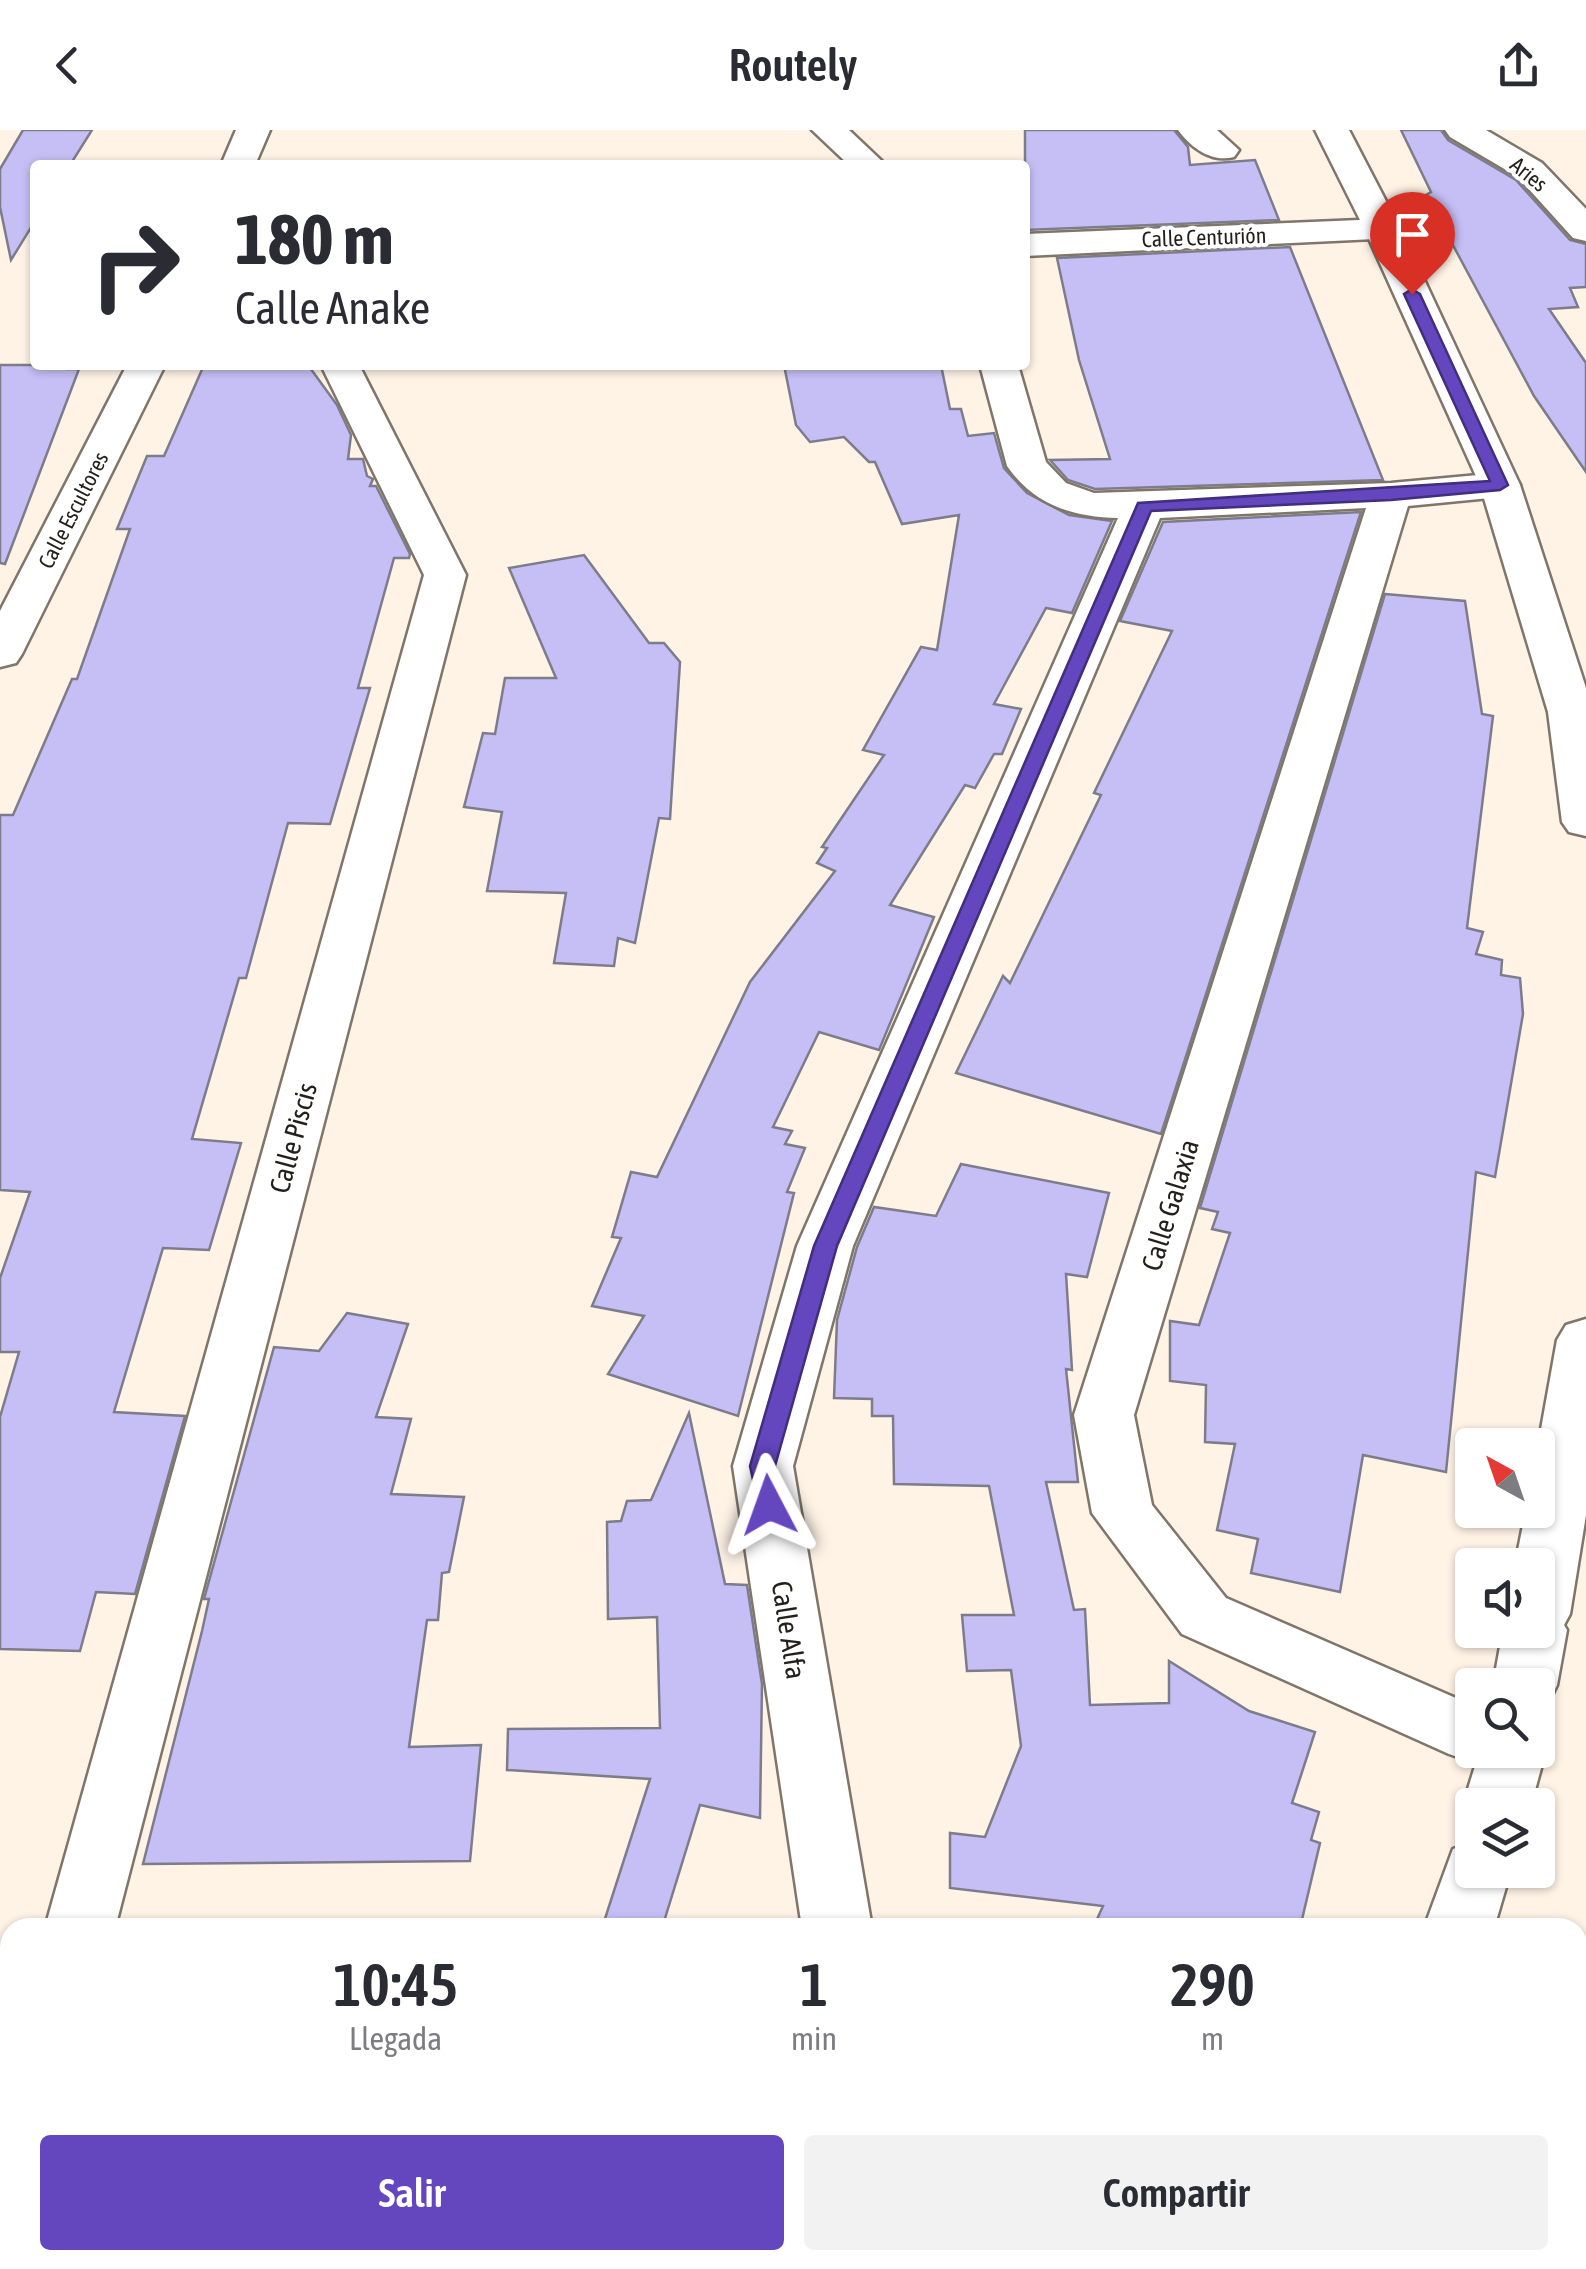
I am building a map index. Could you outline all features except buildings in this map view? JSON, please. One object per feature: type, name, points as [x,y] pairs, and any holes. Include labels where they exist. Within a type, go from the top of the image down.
[{"type":"street","points":[[240,160],[253,130]]},
{"type":"street","points":[[830,130],[863,160]]},
{"type":"street","points":[[1332,130],[1383,230],[1500,485],[1572,712],[1586,822]]},
{"type":"street","name":"Aries","points":[[1462,130],[1530,170],[1586,230]]},
{"type":"street","name":"Calle Centurión","points":[[1030,244],[1383,230]]},
{"type":"street","name":"Calle Escultores","points":[[0,654],[143,370]]},
{"type":"street","name":"Calle Piscis","points":[[83,1918],[445,575],[342,370]]},
{"type":"street","points":[[1000,370],[1026,466],[1052,492],[1090,505],[1391,495],[1500,485]]},
{"type":"street","name":"Calle Galaxia","points":[[1391,495],[1104,1414],[1123,1514],[1204,1616],[1455,1727]]},
{"type":"street","name":"Calle Alfa","points":[[836,1918],[763,1466],[825,1246],[1144,506]]},
{"type":"street","points":[[1550,1548],[1586,1340]]},
{"type":"street","points":[[1462,1918],[1471,1888]]},
{"type":"route","points":[[769,1505],[763,1466],[825,1246],[1144,506],[1391,495],[1500,485],[1412,294]]}]
